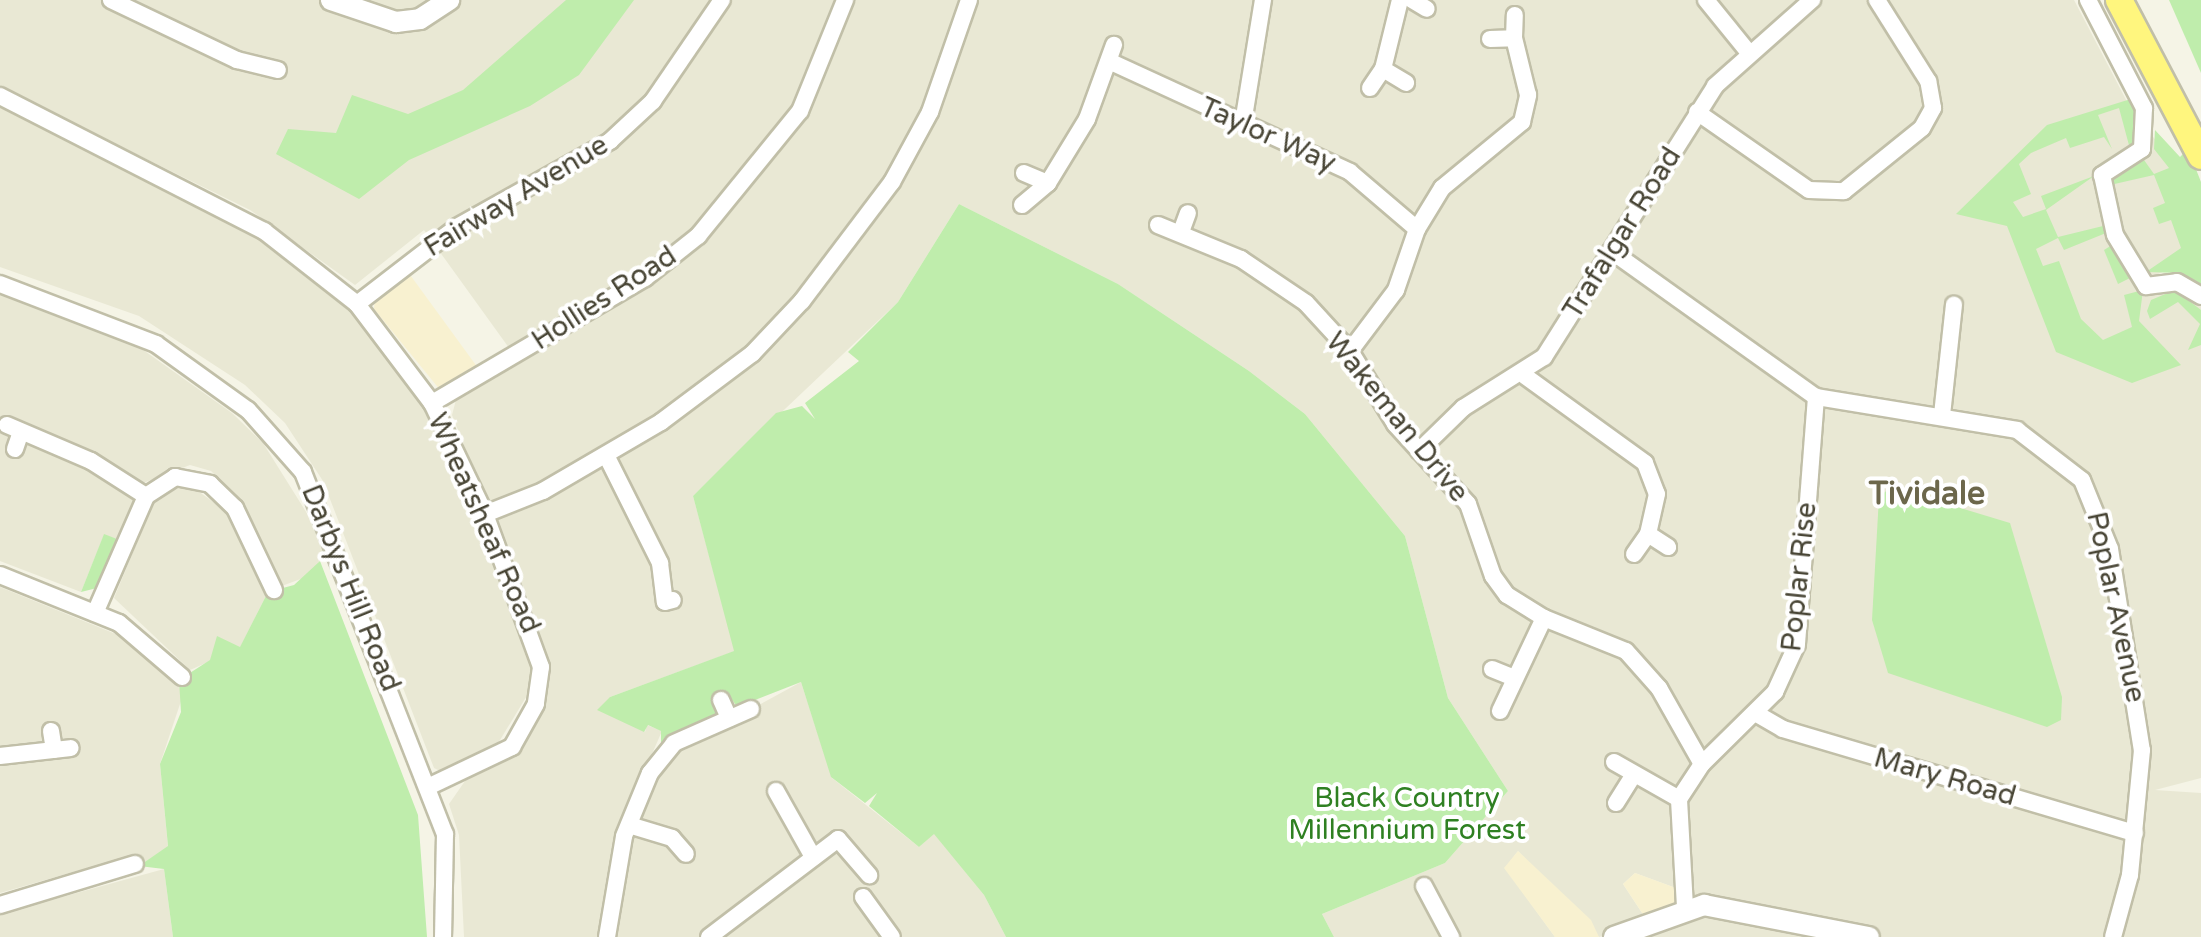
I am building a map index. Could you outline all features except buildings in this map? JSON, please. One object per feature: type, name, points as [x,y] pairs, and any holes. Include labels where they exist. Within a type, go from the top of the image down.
[{"type":"highway","points":[[2119,0],[2201,156]]},
{"type":"highway","points":[[2139,0],[2201,122]]},
{"type":"street","points":[[111,0],[237,60],[278,70]]},
{"type":"street","points":[[331,0],[396,22],[420,19],[449,0]]},
{"type":"street","name":"Fairway Avenue","points":[[357,304],[469,219],[610,141],[653,101],[722,0]]},
{"type":"street","name":"Hollies Road","points":[[432,403],[645,278],[698,236],[800,111],[845,0]]},
{"type":"street","points":[[485,514],[607,457],[752,354],[851,242],[930,112],[969,0]]},
{"type":"street","points":[[1244,117],[1263,0]]},
{"type":"street","points":[[1370,88],[1383,69],[1400,0]]},
{"type":"street","points":[[1412,0],[1427,9]]},
{"type":"street","points":[[1706,0],[1749,53]]},
{"type":"street","name":"Trafalgar Road","points":[[1419,451],[1463,408],[1525,376],[1544,357],[1697,112],[1749,53],[1812,0]]},
{"type":"street","points":[[1697,112],[1809,190],[1844,191],[1922,128],[1933,108],[1928,81],[1877,0]]},
{"type":"street","points":[[2088,0],[2142,94],[2142,149],[2102,175],[2112,226],[2146,286],[2177,282],[2201,296]]},
{"type":"street","points":[[1350,351],[1396,290],[1417,229],[1442,188],[1522,122],[1528,95],[1514,38],[1515,15]]},
{"type":"street","points":[[1490,39],[1514,38]]},
{"type":"street","name":"Taylor Way","points":[[1022,205],[1048,183],[1087,119],[1111,53],[1209,112],[1244,117],[1350,172],[1417,229]]},
{"type":"street","points":[[1383,69],[1406,83]]},
{"type":"street","name":"Wheatsheaf Road","points":[[0,96],[264,231],[357,304],[432,403],[485,514],[538,648],[540,683],[512,747],[430,786]]},
{"type":"street","points":[[1024,173],[1048,183]]},
{"type":"street","points":[[1181,232],[1188,213]]},
{"type":"street","name":"Wakeman Drive","points":[[1158,225],[1181,232],[1295,293],[1350,351],[1378,402],[1468,504],[1493,576],[1544,618],[1626,651],[1659,688],[1702,764]]},
{"type":"street","name":"Poplar Avenue","points":[[1611,251],[1816,397],[1942,415],[2017,430],[2044,443],[2095,502],[2139,715],[2135,833],[2113,937]]},
{"type":"street","name":"Darbys Hill Road","points":[[0,284],[134,332],[223,389],[275,437],[319,502],[430,786],[443,849],[445,935]]},
{"type":"street","points":[[1942,415],[1954,305]]},
{"type":"street","points":[[1525,376],[1645,463],[1657,494],[1648,534],[1634,554]]},
{"type":"street","name":"Poplar Rise","points":[[1679,799],[1702,764],[1757,714],[1797,644],[1816,397]]},
{"type":"street","points":[[15,449],[14,429],[91,461],[146,496]]},
{"type":"street","points":[[607,457],[660,563],[665,603]]},
{"type":"street","points":[[95,613],[146,496],[175,477],[210,484],[235,508],[274,590]]},
{"type":"street","points":[[1648,534],[1668,547]]},
{"type":"street","points":[[0,575],[95,613],[134,633],[182,677]]},
{"type":"street","points":[[1500,711],[1544,618]]},
{"type":"street","points":[[1492,669],[1514,678]]},
{"type":"street","points":[[721,700],[729,718]]},
{"type":"street","points":[[607,937],[629,825],[664,753],[751,709]]},
{"type":"street","name":"Mary Road","points":[[1757,714],[1783,729],[2135,833]]},
{"type":"street","points":[[0,756],[63,749],[51,731]]},
{"type":"street","points":[[1614,762],[1632,777],[1679,799],[1685,907]]},
{"type":"street","points":[[1616,803],[1632,777]]},
{"type":"street","points":[[776,791],[813,857]]},
{"type":"street","points":[[629,825],[672,838],[686,854]]},
{"type":"street","points":[[709,937],[838,839],[869,875]]},
{"type":"street","points":[[0,905],[135,864]]},
{"type":"street","points":[[1424,886],[1451,937]]},
{"type":"street","points":[[863,897],[892,937]]},
{"type":"street","points":[[1614,937],[1685,907],[1869,937]]},
{"type":"shaded area","points":[[0,0],[2074,0],[2135,117],[2201,190],[2201,252],[2147,280],[2150,289],[2187,292],[2201,304],[2201,778],[2155,790],[2201,793],[2201,937],[1869,937],[1685,907],[1684,891],[1635,873],[1623,884],[1648,922],[1599,937],[1518,851],[1505,868],[1555,937],[1457,937],[1417,887],[1441,937],[1334,937],[1322,914],[1445,863],[1508,791],[1448,698],[1405,536],[1305,414],[1249,371],[1118,284],[959,204],[898,302],[693,496],[735,651],[610,697],[645,732],[647,725],[662,731],[618,832],[633,836],[660,768],[676,750],[801,682],[832,778],[919,847],[934,833],[984,895],[1006,937],[464,937],[459,835],[449,804],[465,781],[514,754],[531,730],[549,675],[546,651],[452,415],[457,396],[517,359],[424,230],[355,285],[250,210],[0,87]]},
{"type":"shaded area","points":[[0,105],[255,233],[352,308],[426,407],[524,629],[534,684],[494,750],[442,772],[434,768],[323,481],[285,423],[245,385],[139,316],[0,267]]},
{"type":"shaded area","points":[[408,272],[478,368],[441,391],[374,309],[375,298]]},
{"type":"shaded area","points":[[0,294],[132,342],[232,413],[263,443],[318,531],[325,555],[306,577],[279,587],[241,500],[211,471],[190,465],[143,483],[117,539],[104,535],[81,592],[0,561]]},
{"type":"shaded area","points":[[188,484],[229,513],[268,592],[240,648],[190,670],[114,598],[156,497]]},
{"type":"shaded area","points":[[0,587],[133,641],[185,689],[160,764],[168,847],[139,866],[136,854],[0,893]]},
{"type":"shaded area","points":[[1518,851],[1591,920],[1599,937],[1555,937],[1504,868]]},
{"type":"shaded area","points":[[164,869],[173,937],[0,937],[0,914]]},
{"type":"shaded area","points":[[1635,873],[1684,891],[1685,907],[1648,922],[1623,884]]},
{"type":"shaded area","points":[[1686,916],[1716,918],[1822,937],[1639,937]]},
{"type":"green space","points":[[566,0],[634,0],[579,75],[530,106],[409,160],[359,199],[276,154],[288,129],[336,133],[352,95],[408,114],[463,90]]},
{"type":"green space","points":[[2169,0],[2201,0],[2201,73]]},
{"type":"green space","points":[[2134,98],[2136,144],[2130,149],[2119,108],[2098,115],[2112,149],[2104,137],[2070,148],[2066,138],[2031,153],[2019,164],[2031,194],[2013,202],[2023,217],[2046,209],[2041,196],[2094,176],[2046,210],[2058,237],[2103,226],[2106,233],[2064,250],[2058,238],[2036,249],[2043,266],[2059,261],[2081,319],[2103,340],[2132,327],[2124,295],[2143,290],[2139,321],[2181,365],[2132,383],[2056,352],[2007,226],[1956,214],[2047,125]]},
{"type":"green space","points":[[2155,130],[2180,157],[2188,149],[2201,182],[2201,284],[2181,273],[2146,272],[2181,248],[2171,220],[2159,224],[2153,208],[2165,203],[2154,175],[2110,185],[2117,171],[2144,160],[2154,174],[2169,168],[2154,149]]},
{"type":"green space","name":"Black Country Millennium Forest","points":[[959,204],[1118,284],[1249,371],[1305,414],[1405,536],[1448,698],[1508,791],[1445,863],[1322,914],[1334,937],[1006,937],[984,895],[934,834],[919,847],[869,806],[877,793],[865,803],[831,777],[801,682],[737,707],[727,692],[718,698],[717,716],[661,744],[661,731],[648,725],[644,732],[597,710],[610,697],[734,651],[693,496],[776,413],[802,406],[815,419],[805,403],[859,361],[848,352],[898,302]]},
{"type":"green space","points":[[2112,245],[2132,277],[2118,284],[2104,250]]},
{"type":"green space","points":[[2175,290],[2201,310],[2201,345],[2188,350],[2200,324],[2178,302],[2150,319],[2147,311],[2151,300]]},
{"type":"green space","points":[[1891,487],[2010,523],[2062,697],[2061,720],[2047,727],[1888,673],[1872,620],[1879,497]]},
{"type":"green space","points":[[104,534],[117,539],[97,588],[81,592]]},
{"type":"green space","points":[[320,561],[418,815],[427,937],[173,937],[164,869],[139,866],[168,846],[160,764],[181,712],[179,680],[210,660],[217,636],[240,647],[268,592],[294,585]]},
{"type":"district","name":"Tividale","points":[[1927,494]]}]
